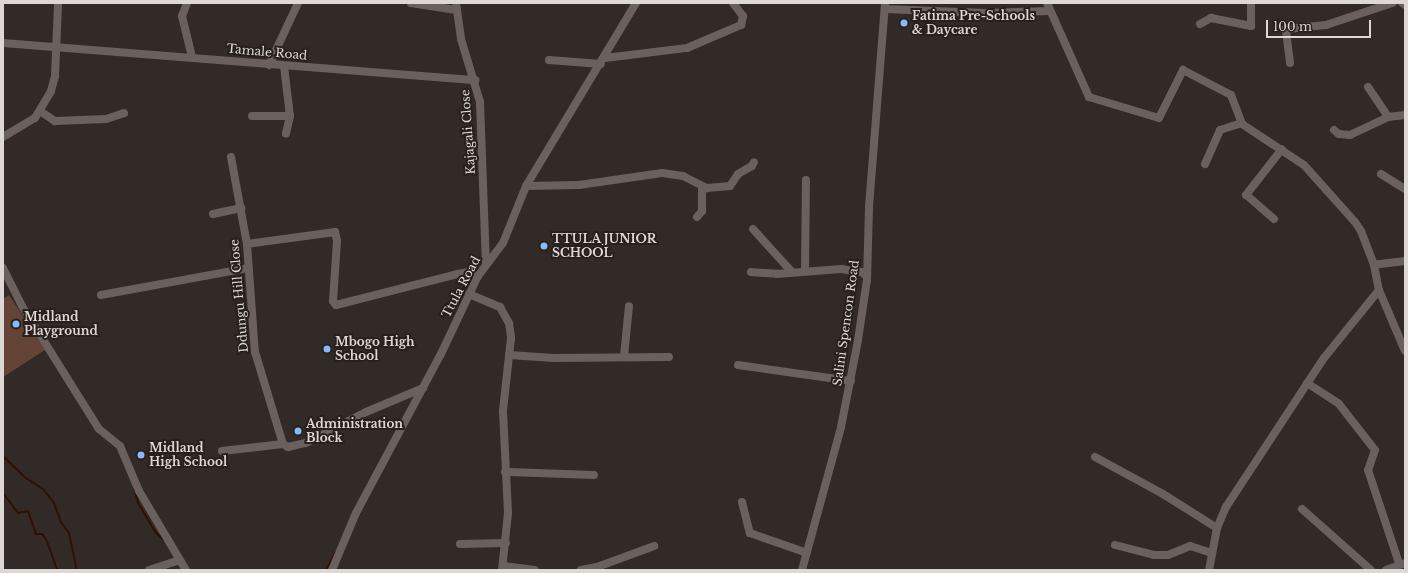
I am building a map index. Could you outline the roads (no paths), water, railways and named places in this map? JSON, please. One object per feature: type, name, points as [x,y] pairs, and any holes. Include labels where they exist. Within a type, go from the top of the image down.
[{"type":"street","points":[[3,137],[24,126],[40,111],[51,91],[57,47],[58,3]]},
{"type":"street","points":[[187,3],[182,16],[192,57]]},
{"type":"street","points":[[269,65],[298,3]]},
{"type":"street","points":[[411,3],[456,6]]},
{"type":"street","name":"Ttula Road","points":[[332,570],[356,513],[423,388],[478,276],[486,262],[510,229],[526,186],[603,61],[636,3]]},
{"type":"street","points":[[549,60],[603,61],[687,48],[741,25],[743,16],[733,3]]},
{"type":"street","points":[[1200,24],[1211,18],[1251,26],[1251,3]]},
{"type":"street","points":[[1290,63],[1286,29],[1326,25],[1392,3]]},
{"type":"street","name":"Kajagali Close","points":[[456,6],[461,39],[476,80],[480,102],[486,262]]},
{"type":"street","points":[[885,6],[985,13],[1049,7],[1089,97],[1159,118],[1181,71],[1186,70],[1231,95],[1241,123],[1282,148],[1304,165],[1362,231],[1374,265],[1379,290],[1405,351]]},
{"type":"street","name":"Salini Spencon Road","points":[[802,570],[851,381],[867,277],[869,207],[885,6]]},
{"type":"street","name":"Tamale Road","points":[[3,43],[476,80]]},
{"type":"street","points":[[284,66],[290,116],[286,134]]},
{"type":"street","points":[[1368,87],[1388,117]]},
{"type":"street","points":[[40,111],[55,121],[106,119],[124,113]]},
{"type":"street","points":[[1334,130],[1339,134],[1350,135],[1388,117],[1405,115]]},
{"type":"street","points":[[252,116],[290,116]]},
{"type":"street","points":[[1205,164],[1220,130],[1241,123]]},
{"type":"street","points":[[1274,219],[1246,195],[1282,148]]},
{"type":"street","name":"Ddungu Hill Close","points":[[231,157],[247,244],[255,352],[283,444]]},
{"type":"street","points":[[526,186],[579,185],[662,173],[683,176],[702,187],[730,186],[738,174],[752,166],[754,162]]},
{"type":"street","points":[[1381,174],[1405,189]]},
{"type":"street","points":[[805,271],[806,180]]},
{"type":"street","points":[[697,217],[702,211],[702,187]]},
{"type":"street","points":[[214,214],[241,208]]},
{"type":"street","points":[[753,229],[765,246],[791,271]]},
{"type":"street","points":[[247,244],[335,232],[337,241],[333,301],[336,305],[458,274],[468,272],[478,276]]},
{"type":"street","points":[[1374,265],[1405,261]]},
{"type":"street","points":[[3,268],[22,306],[99,429],[120,446],[139,491],[186,570]]},
{"type":"street","points":[[101,295],[248,268]]},
{"type":"street","points":[[751,272],[777,274],[791,271],[841,269],[862,272],[867,277]]},
{"type":"street","points":[[1209,570],[1211,553],[1217,528],[1226,508],[1307,383],[1379,290]]},
{"type":"street","points":[[469,294],[494,303],[505,314],[509,323],[509,355],[503,411],[508,513],[506,543],[502,568],[535,570]]},
{"type":"street","points":[[624,356],[629,306]]},
{"type":"street","points":[[509,355],[554,358],[624,356],[669,357]]},
{"type":"street","points":[[738,364],[851,381]]},
{"type":"street","points":[[1307,383],[1339,404],[1375,450],[1368,470],[1402,563],[1386,570]]},
{"type":"street","points":[[222,451],[283,444],[288,447],[306,443],[366,412],[423,388]]},
{"type":"street","points":[[1095,457],[1163,494],[1217,528]]},
{"type":"street","points":[[505,472],[594,475]]},
{"type":"street","points":[[742,502],[750,534],[807,553]]},
{"type":"street","points":[[1302,509],[1371,570]]},
{"type":"street","points":[[460,544],[506,543]]},
{"type":"street","points":[[1115,545],[1154,554],[1168,555],[1190,546],[1211,553]]},
{"type":"street","points":[[581,570],[591,569],[654,546]]},
{"type":"street","points":[[149,570],[179,560]]},
{"type":"waterway","points":[[3,456],[26,478],[43,489],[54,503],[61,522],[69,533],[77,570]]},
{"type":"waterway","points":[[134,488],[138,503],[156,533],[164,540]]},
{"type":"waterway","points":[[3,493],[18,513],[28,511],[36,534],[42,534],[46,539],[57,570]]},
{"type":"waterway","points":[[326,570],[336,551]]},
{"type":"place","name":"Fatima Pre-Schools & Daycare","points":[[904,23]]},
{"type":"place","name":"TTULA JUNIOR SCHOOL","points":[[544,246]]},
{"type":"place","name":"Midland Playground","points":[[16,324]]},
{"type":"place","name":"Mbogo High School","points":[[327,349]]},
{"type":"place","name":"Administration Block","points":[[298,431]]},
{"type":"place","name":"Midland High School","points":[[141,455]]}]
